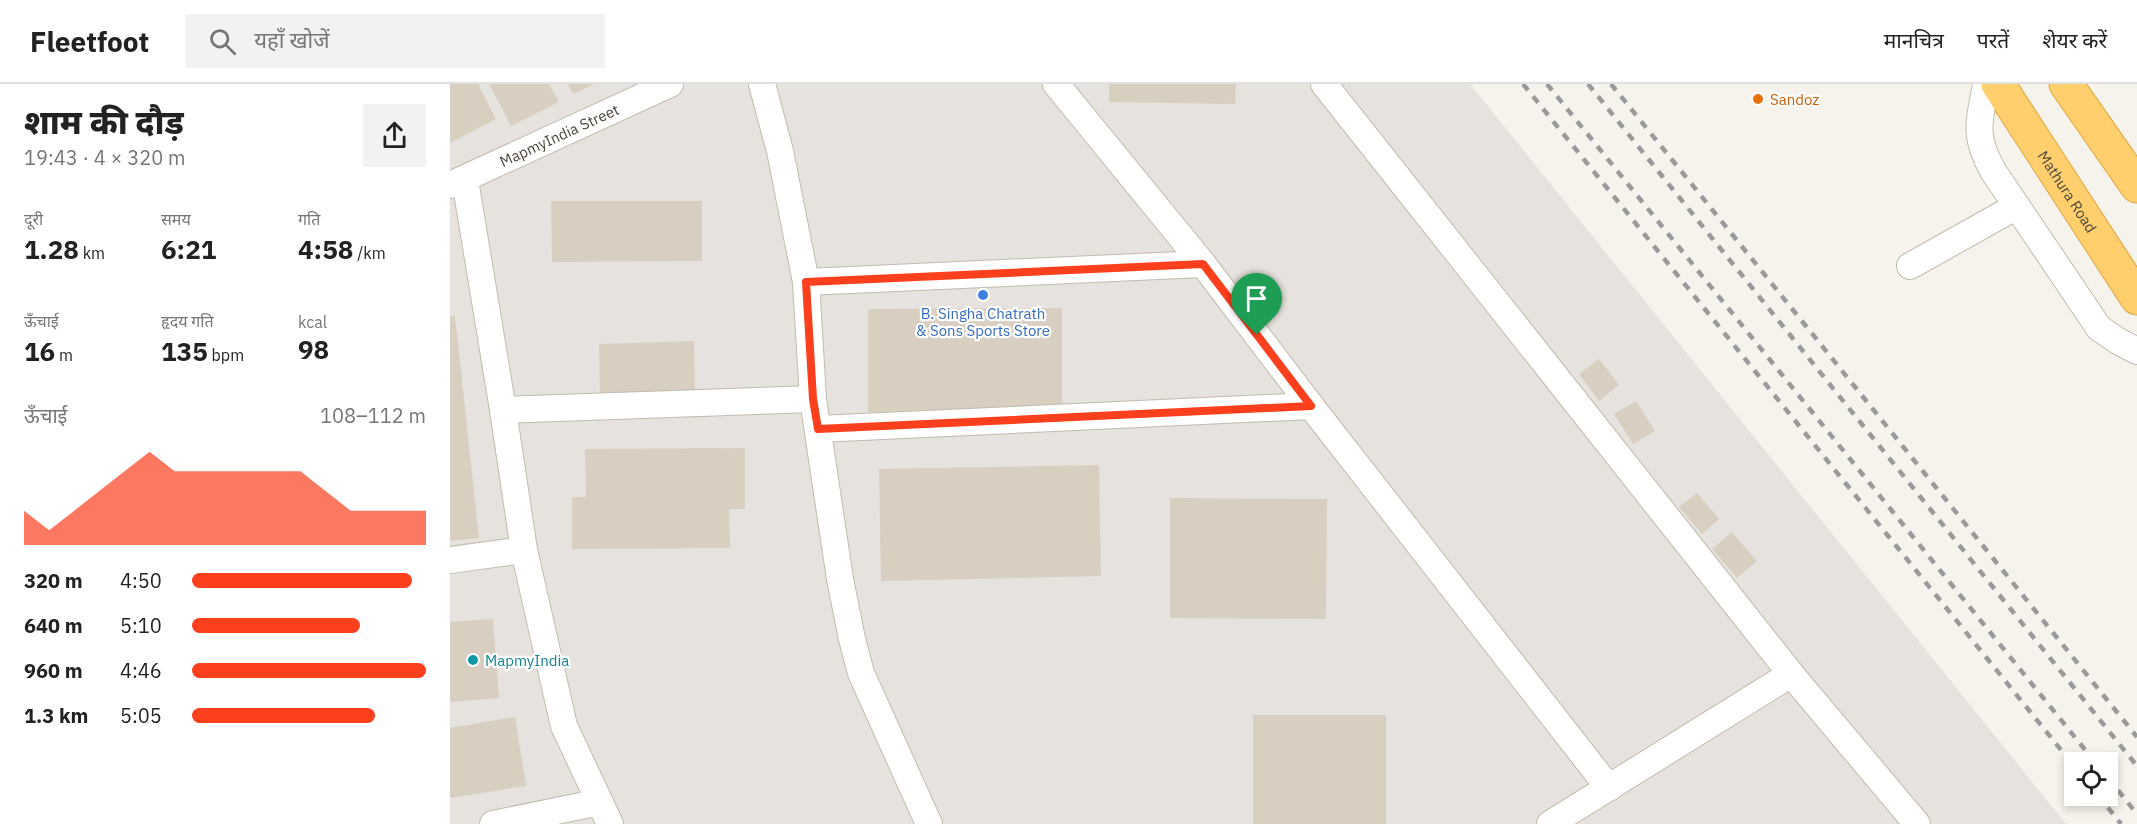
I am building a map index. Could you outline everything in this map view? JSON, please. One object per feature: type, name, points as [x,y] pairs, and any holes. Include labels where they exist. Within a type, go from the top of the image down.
[{"type":"highway","name":"Mathura Road","points":[[1998,84],[2137,298]]},
{"type":"highway","points":[[2066,84],[2137,186]]},
{"type":"street","name":"MapmyIndia Street","points":[[457,183],[670,84]]},
{"type":"street","points":[[762,84],[780,152],[806,282],[813,399],[840,579],[852,639],[861,673],[928,824]]},
{"type":"street","points":[[1056,84],[1203,264],[1609,788]]},
{"type":"street","points":[[1324,84],[1791,674],[1917,824]]},
{"type":"street","points":[[1986,84],[1978,133],[1982,152],[2099,328],[2137,351]]},
{"type":"street","points":[[457,183],[503,410],[524,550],[564,726],[605,813],[493,824]]},
{"type":"street","points":[[1910,266],[2017,206]]},
{"type":"street","points":[[806,282],[1203,264]]},
{"type":"street","points":[[503,410],[813,399]]},
{"type":"street","points":[[818,429],[1311,406]]},
{"type":"street","points":[[450,560],[524,550]]},
{"type":"street","points":[[1550,824],[1791,674]]},
{"type":"shaded area","points":[[450,84],[1470,84],[2066,824],[450,824]]},
{"type":"building","points":[[450,84],[478,84],[496,119],[450,143]]},
{"type":"building","points":[[489,84],[549,84],[559,102],[511,126]]},
{"type":"building","points":[[568,84],[594,84],[573,94]]},
{"type":"building","points":[[1109,84],[1236,84],[1235,104],[1109,102]]},
{"type":"building","points":[[551,201],[702,201],[702,261],[552,262]]},
{"type":"building","points":[[1062,308],[1062,411],[868,412],[868,309]]},
{"type":"building","points":[[455,316],[479,538],[450,541],[450,317]]},
{"type":"building","points":[[694,341],[695,398],[600,400],[599,344]]},
{"type":"building","points":[[1599,359],[1619,385],[1599,401],[1579,374]]},
{"type":"building","points":[[1636,401],[1655,431],[1633,444],[1614,414]]},
{"type":"building","points":[[745,448],[745,509],[729,509],[730,548],[572,549],[572,497],[586,497],[585,449]]},
{"type":"building","points":[[1099,465],[1101,576],[881,581],[879,469]]},
{"type":"building","points":[[1697,493],[1719,519],[1702,534],[1679,507]]},
{"type":"building","points":[[1170,498],[1327,499],[1326,619],[1170,618]]},
{"type":"building","points":[[1732,532],[1757,561],[1737,578],[1712,549]]},
{"type":"building","name":"MapmyIndia","points":[[493,619],[499,698],[450,702],[450,622]]},
{"type":"building","points":[[1253,715],[1386,715],[1386,824],[1253,824]]},
{"type":"building","points":[[515,717],[526,786],[450,798],[450,728]]},
{"type":"railway","points":[[1523,84],[2064,754]]},
{"type":"railway","points":[[1547,84],[2087,752]]},
{"type":"railway","points":[[1588,84],[2137,766]]},
{"type":"railway","points":[[1611,84],[2137,737]]},
{"type":"railway","points":[[2118,790],[2137,814]]},
{"type":"railway","points":[[2107,806],[2121,824]]},
{"type":"place","name":"Sandoz","points":[[1758,99]]},
{"type":"place","name":"B. Singha Chatrath & Sons Sports Store","points":[[983,295]]},
{"type":"place","name":"MapmyIndia","points":[[473,660]]},
{"type":"route","points":[[1203,264],[1257,335],[1311,406],[818,429],[813,399],[806,282],[1203,264]]}]
